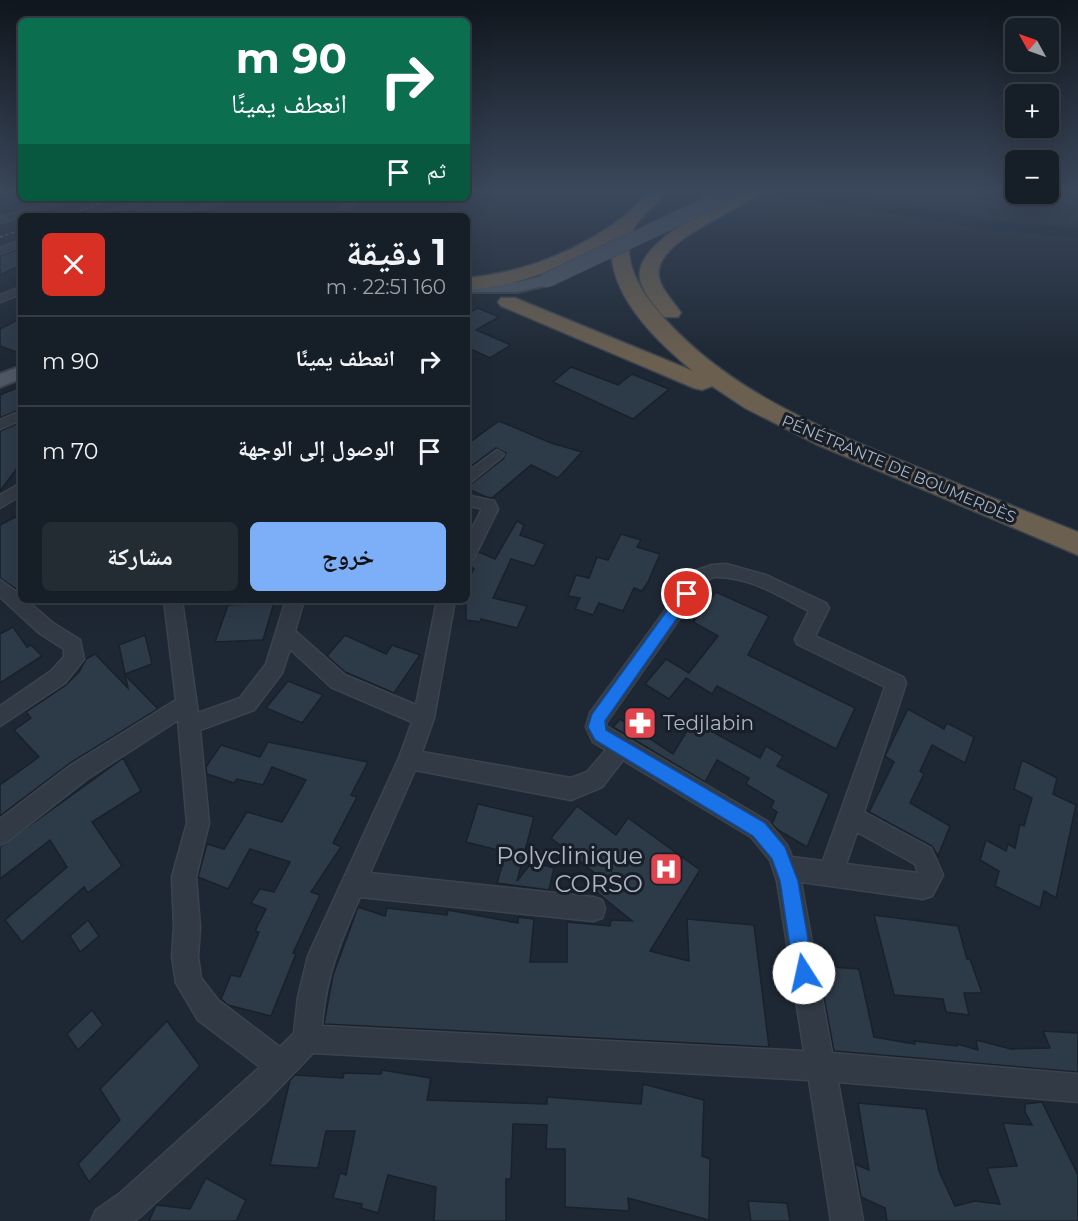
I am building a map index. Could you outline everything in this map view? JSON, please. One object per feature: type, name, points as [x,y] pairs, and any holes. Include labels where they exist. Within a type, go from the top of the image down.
[{"type":"highway","points":[[488,289],[540,270],[587,247]]},
{"type":"highway","name":"PÉNÉTRANTE DE BOUMERDÈS","points":[[621,247],[626,282],[644,311],[680,350],[743,398],[801,430],[1078,544]]},
{"type":"highway","name":"PÉNÉTRANTE DE BOUMERDÈS","points":[[634,247],[636,271],[655,301],[692,344],[724,370],[818,422],[1078,527]]},
{"type":"highway","points":[[666,247],[651,263],[649,277],[692,344]]},
{"type":"highway","points":[[488,289],[651,360],[801,430]]},
{"type":"main road","points":[[488,289],[547,280],[617,247]]},
{"type":"main road","points":[[0,381],[18,373]]},
{"type":"street","points":[[2,250],[18,253]]},
{"type":"street","points":[[0,285],[18,290]]},
{"type":"street","points":[[0,299],[18,292]]},
{"type":"street","points":[[0,425],[18,416]]},
{"type":"street","points":[[470,478],[497,454]]},
{"type":"street","points":[[0,504],[18,490]]},
{"type":"street","points":[[470,501],[488,505],[490,509],[470,550]]},
{"type":"street","points":[[831,874],[896,683],[804,639],[820,608],[734,570],[719,568],[708,570],[700,576],[597,719],[596,727],[600,735],[759,830],[778,853],[789,881],[847,1221]]},
{"type":"street","points":[[0,587],[46,628],[73,645],[74,659],[58,677],[0,717]]},
{"type":"street","points":[[173,603],[188,714],[198,823],[184,877],[187,927],[185,957],[189,983],[208,1010],[281,1066]]},
{"type":"street","points":[[0,833],[79,772],[188,714],[247,704],[275,666],[294,603]]},
{"type":"street","points":[[107,1221],[130,1205],[255,1093],[307,1039],[311,997],[321,956],[409,759],[424,718],[445,603]]},
{"type":"street","points":[[285,633],[338,681],[424,718]]},
{"type":"street","points":[[409,759],[571,789],[587,787],[600,777],[620,747]]},
{"type":"street","points":[[784,868],[923,887],[931,875],[923,856],[851,817]]},
{"type":"street","points":[[354,884],[593,909]]},
{"type":"street","points":[[307,1039],[820,1066],[1078,1088]]},
{"type":"building","points":[[18,249],[18,266],[0,275],[0,256]]},
{"type":"building","points":[[478,308],[499,317],[476,330],[511,345],[490,358],[470,349],[470,312]]},
{"type":"building","points":[[18,320],[18,353],[0,346],[0,329]]},
{"type":"building","points":[[571,367],[618,385],[632,374],[669,389],[633,419],[553,382]]},
{"type":"building","points":[[18,387],[18,410],[0,418],[0,395]]},
{"type":"building","points":[[499,421],[551,443],[582,452],[558,478],[531,465],[492,498],[470,490],[470,485],[503,459],[506,453],[496,448],[470,467],[470,442]]},
{"type":"building","points":[[18,423],[18,467],[0,491],[0,431]]},
{"type":"building","points":[[18,516],[18,590],[0,578],[0,525]]},
{"type":"building","points":[[517,521],[524,525],[520,535],[545,544],[534,566],[511,559],[493,598],[527,606],[517,628],[481,619],[480,622],[466,620],[466,603],[470,603],[470,576],[474,569],[470,566],[470,563],[479,552],[495,559]]},
{"type":"building","points":[[621,534],[641,540],[637,547],[660,554],[648,582],[642,591],[634,588],[623,611],[599,603],[593,615],[575,609],[580,598],[568,596],[576,575],[589,578],[597,557],[608,560]]},
{"type":"building","points":[[716,592],[769,616],[748,655],[855,708],[836,749],[717,686],[712,694],[686,678],[669,699],[645,684],[666,659],[689,673],[718,636],[693,622]]},
{"type":"building","points":[[274,603],[263,640],[215,642],[228,605]]},
{"type":"building","points":[[13,627],[27,647],[31,645],[42,656],[0,683],[0,634]]},
{"type":"building","points":[[145,635],[152,664],[125,674],[119,645]]},
{"type":"building","points":[[345,635],[386,654],[392,645],[420,655],[394,693],[345,672],[327,656]]},
{"type":"building","points":[[95,654],[128,688],[125,675],[158,709],[70,763],[0,816],[0,785],[39,757],[14,730],[31,718],[26,712],[66,685],[79,672],[86,659]]},
{"type":"building","points":[[288,681],[323,695],[302,723],[266,708]]},
{"type":"building","points":[[908,709],[944,729],[947,723],[974,737],[965,763],[932,745],[920,771],[924,774],[910,803],[950,826],[938,856],[932,846],[869,812],[894,762],[885,756]]},
{"type":"building","points":[[620,719],[673,754],[693,721],[760,758],[766,746],[783,756],[777,766],[829,794],[807,847],[772,824],[777,812],[771,808],[774,801],[746,784],[749,778],[717,760],[705,782],[613,727]]},
{"type":"building","points":[[268,742],[368,762],[351,795],[357,797],[333,843],[341,847],[311,892],[320,895],[293,953],[296,954],[271,1016],[228,1005],[221,999],[231,975],[240,977],[259,932],[255,931],[266,909],[251,903],[260,889],[274,892],[290,862],[250,849],[228,889],[198,877],[207,844],[224,849],[247,812],[282,822],[306,780],[272,767],[263,785],[237,779],[234,783],[207,774],[206,767],[221,745],[260,757]]},
{"type":"building","points":[[123,758],[141,791],[92,822],[122,866],[88,893],[84,887],[22,942],[5,920],[67,867],[50,840],[0,879],[0,847]]},
{"type":"building","points":[[1022,760],[1057,778],[1053,794],[1076,805],[1056,898],[1044,891],[1040,908],[995,886],[999,871],[980,860],[986,840],[1006,851],[1008,844],[1015,848],[1020,824],[1024,826],[1032,798],[1014,789]]},
{"type":"building","points":[[478,804],[534,817],[517,881],[532,862],[554,868],[549,890],[497,883],[506,852],[466,842]]},
{"type":"building","points":[[577,806],[616,835],[628,818],[700,870],[650,951],[689,961],[687,919],[754,925],[769,1047],[324,1024],[333,975],[358,907],[385,916],[387,908],[447,915],[448,910],[518,923],[518,917],[534,919],[530,962],[567,962],[567,922],[610,926],[611,920],[632,921],[573,873],[606,882],[551,838]]},
{"type":"building","points":[[874,915],[958,926],[967,959],[970,959],[982,993],[964,993],[969,1015],[946,1012],[943,999],[894,995]]},
{"type":"building","points":[[88,920],[99,936],[80,952],[70,936]]},
{"type":"building","points":[[818,966],[859,969],[874,1037],[915,1044],[914,1041],[957,1046],[957,1044],[978,1050],[976,1040],[1011,1049],[1050,1048],[1043,1031],[1078,1033],[1078,1072],[834,1051]]},
{"type":"building","points":[[92,1010],[103,1025],[78,1050],[67,1034]]},
{"type":"building","points":[[167,1021],[200,1066],[89,1182],[78,1164],[120,1120],[100,1089]]},
{"type":"building","points":[[382,1070],[431,1078],[427,1100],[547,1104],[547,1097],[641,1104],[643,1084],[704,1100],[702,1156],[710,1159],[709,1220],[628,1198],[629,1211],[565,1207],[565,1149],[546,1149],[547,1125],[513,1124],[511,1179],[506,1179],[506,1221],[434,1221],[436,1187],[388,1175],[378,1213],[361,1208],[362,1204],[333,1198],[340,1173],[346,1175],[355,1131],[326,1131],[318,1168],[270,1165],[290,1080],[295,1075],[343,1078],[344,1073],[381,1074]]},
{"type":"building","points":[[1042,1102],[1078,1175],[1078,1221],[887,1221],[885,1208],[861,1197],[855,1164],[869,1170],[858,1103],[926,1109],[939,1171],[955,1206],[975,1201],[1000,1204],[987,1168],[1017,1166],[1003,1123],[1032,1125],[1025,1112],[1025,1104]]},
{"type":"building","points":[[206,1178],[246,1200],[236,1221],[149,1221],[156,1205],[190,1209]]},
{"type":"building","points":[[748,1201],[787,1203],[790,1221],[751,1221]]},
{"type":"place","name":"Tedjlabin","points":[[640,723]]},
{"type":"place","name":"Polyclinique CORSO","points":[[666,869]]},
{"type":"route","points":[[687,594],[597,719],[596,727],[600,735],[728,809],[759,830],[778,853],[789,881],[804,973]]}]
